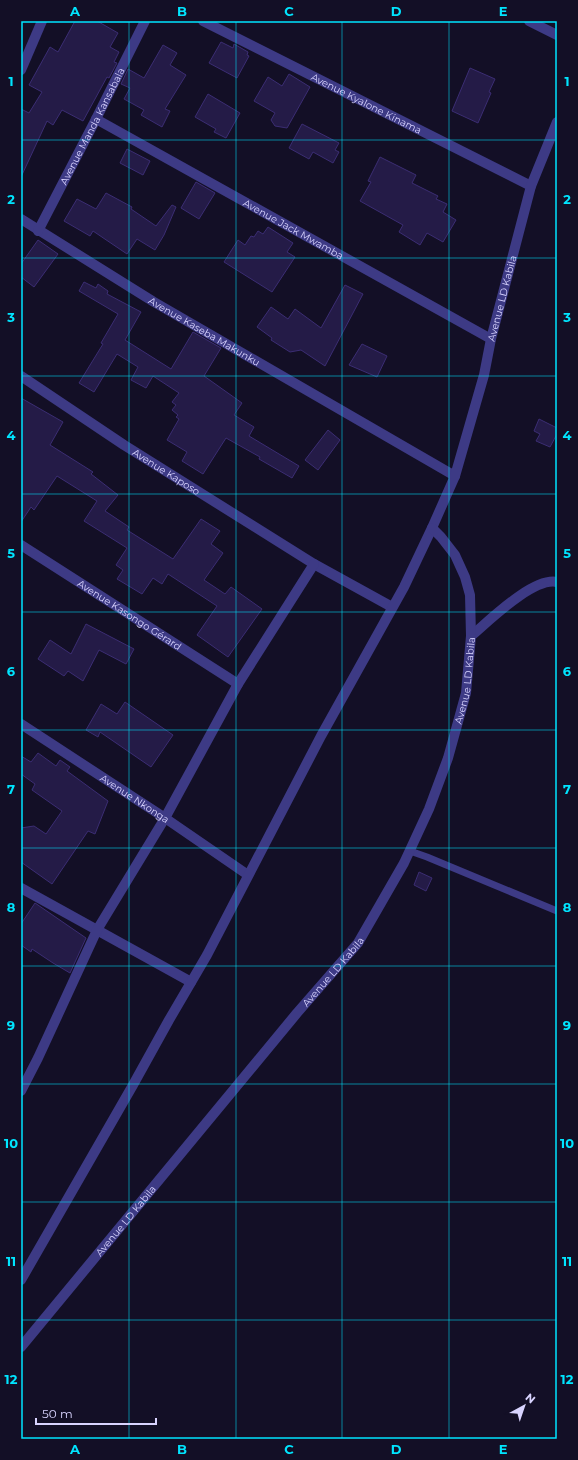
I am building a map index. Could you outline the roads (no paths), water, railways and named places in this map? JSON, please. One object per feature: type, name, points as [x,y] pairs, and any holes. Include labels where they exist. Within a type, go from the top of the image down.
[{"type":"street","points":[[21,70],[42,21]]},
{"type":"street","name":"Avenue Manda Kansabala","points":[[38,230],[145,21]]},
{"type":"street","name":"Avenue Kyalone Kinama","points":[[203,21],[530,186]]},
{"type":"street","points":[[529,21],[557,36]]},
{"type":"street","name":"Avenue Jack Mwamba","points":[[96,118],[491,339]]},
{"type":"street","name":"Avenue LD Kabila","points":[[21,1280],[207,955],[321,736],[404,587],[432,528],[455,476],[484,375],[491,339],[530,186],[557,122]]},
{"type":"street","name":"Avenue Kaseba Makunku","points":[[21,219],[154,302],[390,440],[455,476]]},
{"type":"street","name":"Avenue Kaposo","points":[[21,376],[124,445],[314,564],[392,607]]},
{"type":"street","name":"Avenue LD Kabila","points":[[21,1347],[297,1013],[358,943],[404,863],[429,809],[448,758],[466,693],[471,636],[470,594],[465,577],[455,555],[432,528]]},
{"type":"street","name":"Avenue Kasongo Gérard","points":[[21,545],[238,684]]},
{"type":"street","points":[[21,1091],[38,1058],[97,930],[165,818],[238,684],[314,564]]},
{"type":"street","points":[[471,636],[528,590],[540,585],[557,582]]},
{"type":"street","name":"Avenue Nkonga","points":[[21,724],[165,818],[248,875]]},
{"type":"street","points":[[21,888],[191,982]]},
{"type":"lane","points":[[410,851],[557,911]]}]
